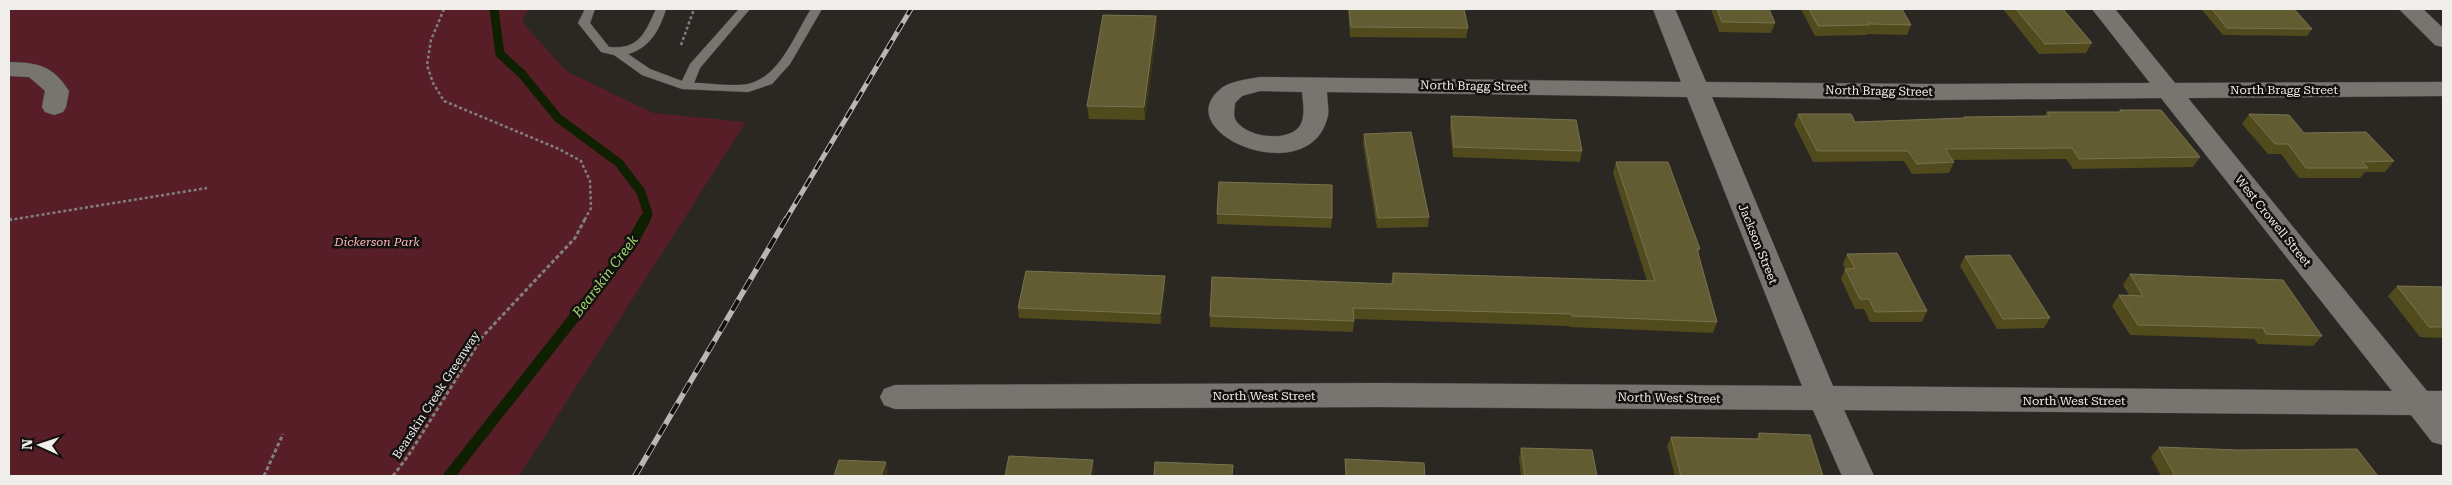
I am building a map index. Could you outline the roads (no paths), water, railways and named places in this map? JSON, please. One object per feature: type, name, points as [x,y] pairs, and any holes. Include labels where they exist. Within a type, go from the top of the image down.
[{"type":"street","name":"Jackson Street","points":[[1664,9],[1695,89],[1824,400],[1858,476]]},
{"type":"street","name":"West Crowell Street","points":[[2103,9],[2168,90],[2431,403],[2443,433]]},
{"type":"street","points":[[2410,9],[2443,40]]},
{"type":"street","points":[[9,69],[36,70],[48,78],[57,91],[54,107]]},
{"type":"street","name":"North Bragg Street","points":[[1314,84],[1932,92],[2443,88]]},
{"type":"street","name":"North West Street","points":[[895,397],[1379,395],[1824,400],[2431,403]]},
{"type":"lane","points":[[590,9],[584,23],[605,50],[619,53],[646,72],[686,86],[748,88],[768,81],[786,61],[816,9]]},
{"type":"lane","points":[[619,53],[639,47],[652,34],[661,9]]},
{"type":"lane","points":[[686,86],[694,67],[745,9]]},
{"type":"waterway","name":"Bearskin Creek","points":[[494,9],[500,54],[522,74],[558,118],[619,163],[641,192],[648,214],[644,221]]},
{"type":"waterway","name":"Bearskin Creek","points":[[449,476],[629,248],[645,219]]},
{"type":"railway","points":[[785,221],[911,9]]},
{"type":"railway","points":[[635,476],[786,219]]},
{"type":"park label","name":"Dickerson Park","points":[[377,242]]}]
